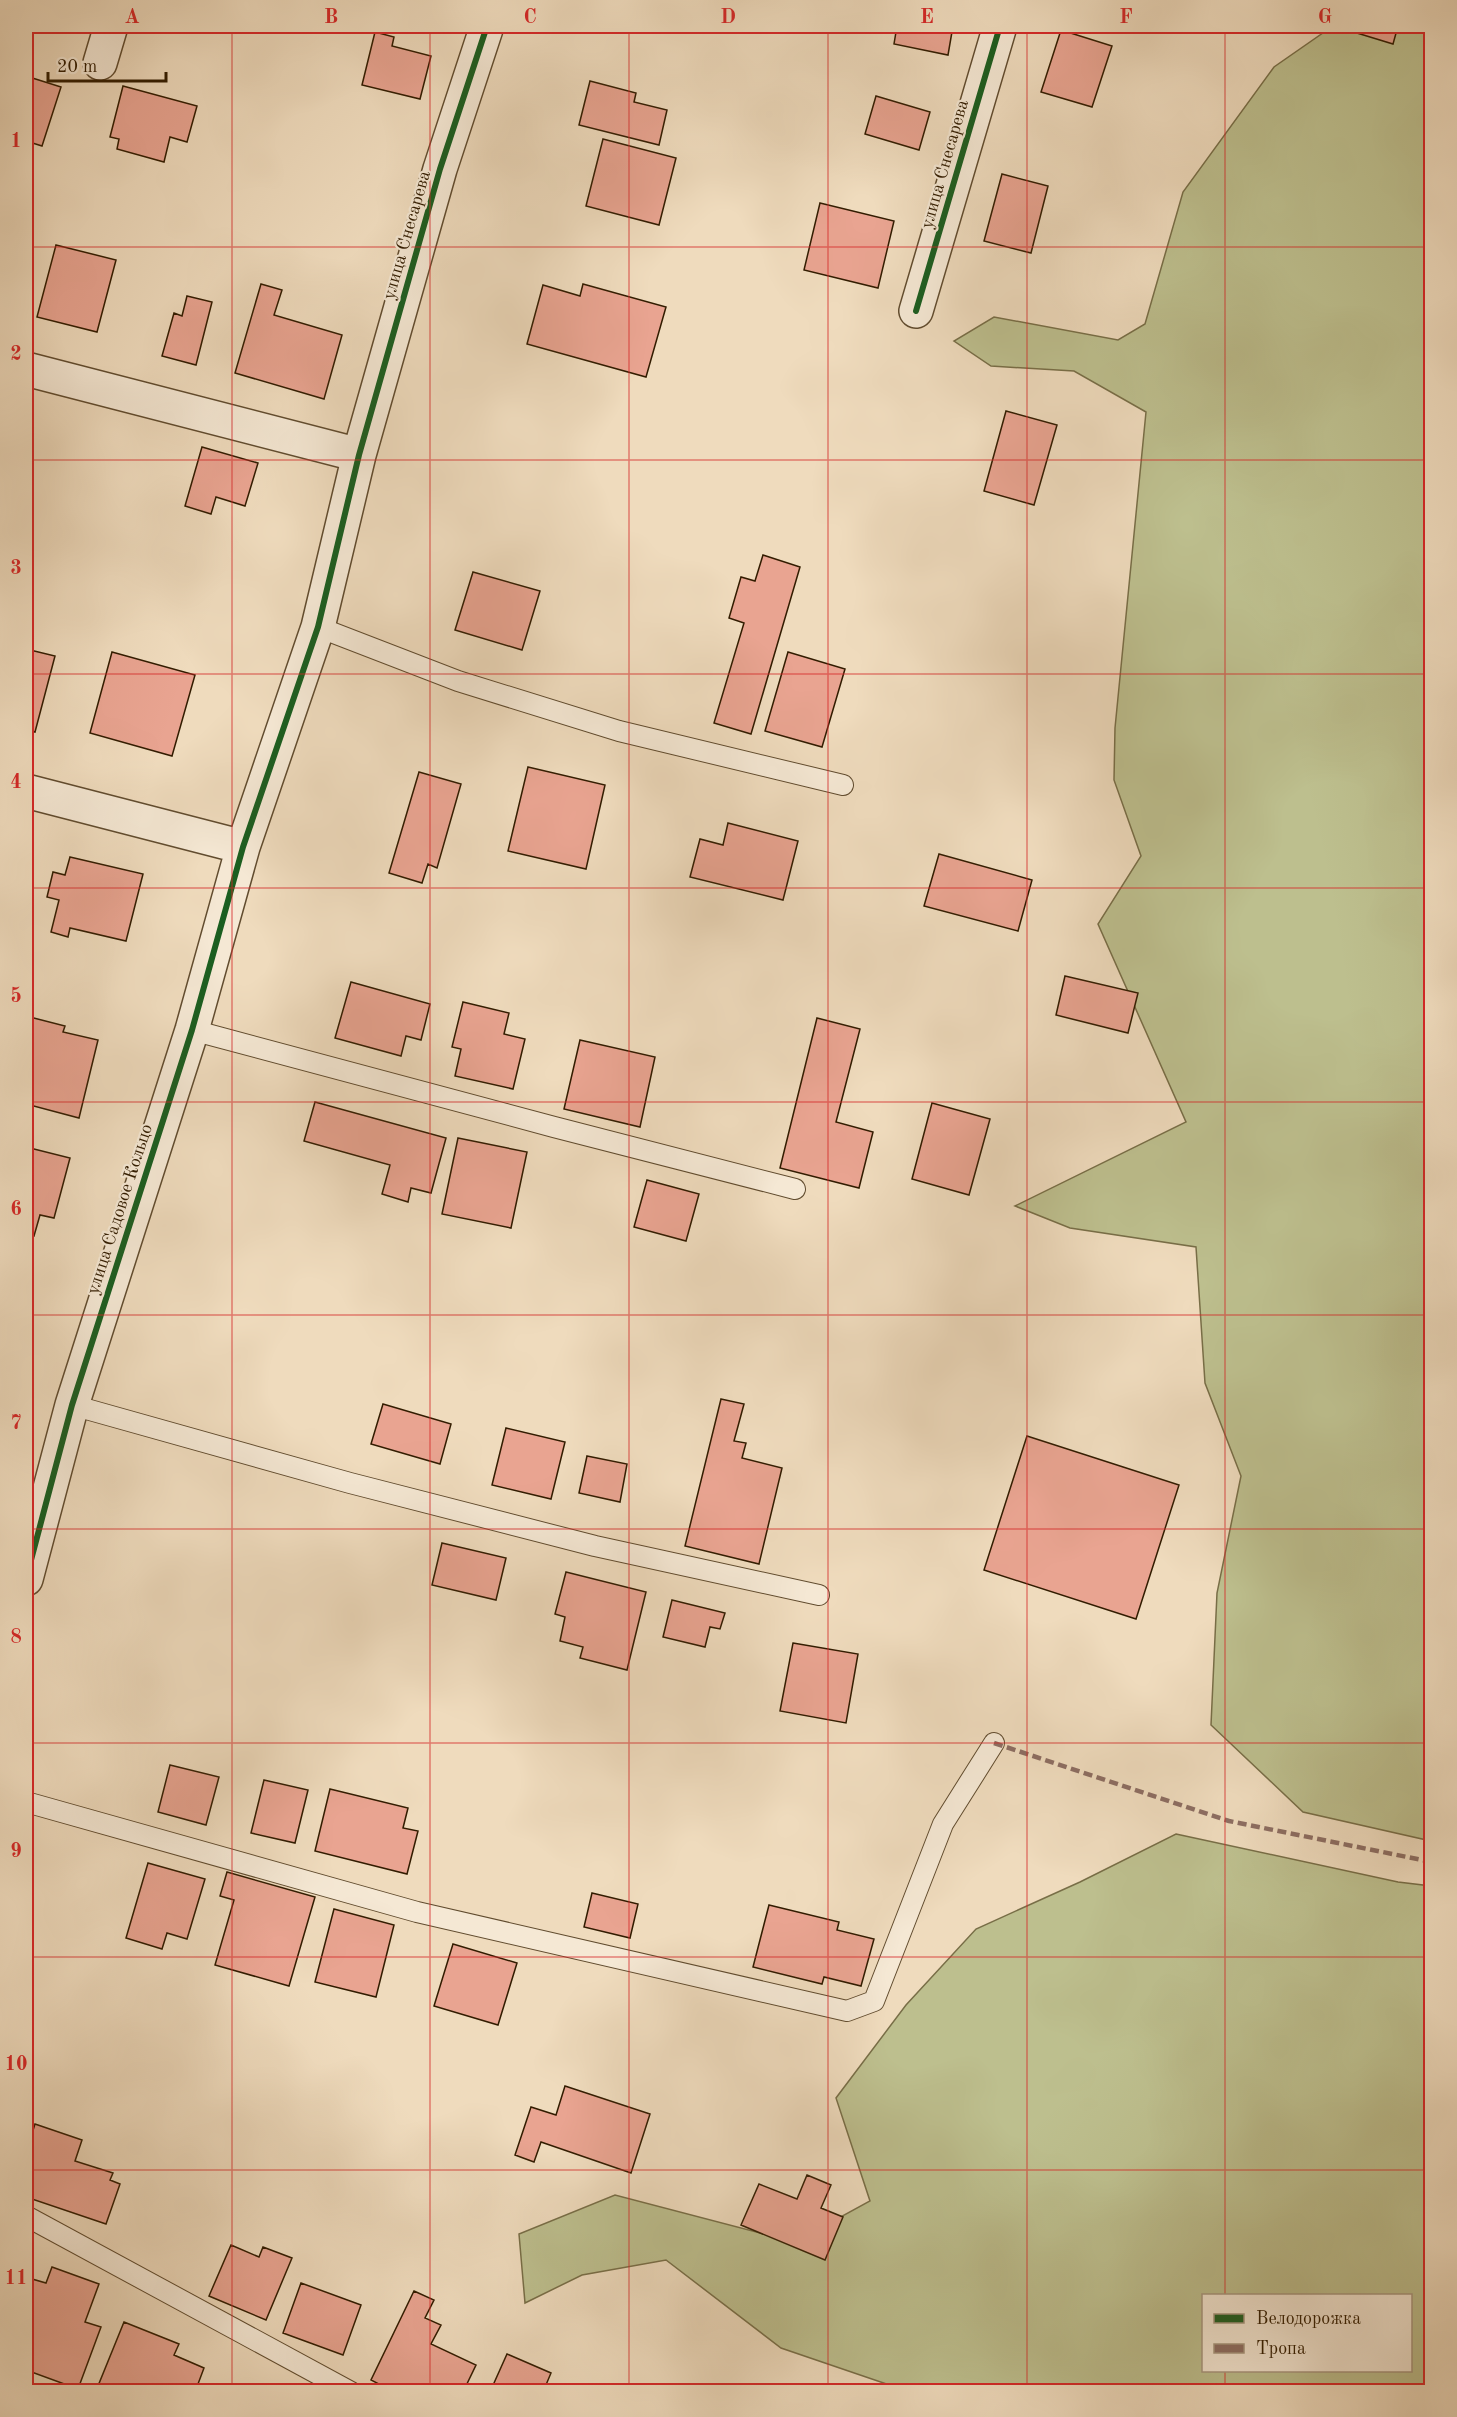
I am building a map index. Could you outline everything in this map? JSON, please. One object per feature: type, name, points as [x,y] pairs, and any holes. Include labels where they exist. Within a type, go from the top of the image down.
[{"type":"street","points":[[100,63],[111,26]]},
{"type":"street","name":"улица Снесарева","points":[[318,627],[359,455],[440,170],[487,26]]},
{"type":"street","name":"улица Снесарева","points":[[916,311],[1000,26]]},
{"type":"street","points":[[26,369],[359,455]]},
{"type":"street","name":"улица Садовое Кольцо","points":[[26,1579],[72,1406],[192,1030],[243,848],[318,627]]},
{"type":"street","points":[[26,791],[243,848]]},
{"type":"lane","points":[[318,627],[459,681],[619,731],[843,785]]},
{"type":"lane","points":[[192,1030],[795,1189]]},
{"type":"lane","points":[[72,1406],[350,1483],[595,1546],[819,1595]]},
{"type":"lane","points":[[26,1802],[417,1912],[847,2011],[874,2001],[944,1824],[994,1743]]},
{"type":"lane","points":[[26,2216],[351,2391]]},
{"type":"green space","points":[[1333,26],[1431,26],[1431,1841],[1303,1812],[1211,1725],[1217,1593],[1241,1476],[1205,1383],[1196,1247],[1070,1228],[1015,1206],[1186,1122],[1098,924],[1141,856],[1114,780],[1115,728],[1146,412],[1074,371],[991,366],[954,341],[994,317],[1118,340],[1145,324],[1183,192],[1274,67]]},
{"type":"green space","points":[[1176,1834],[1398,1882],[1431,1886],[1431,2391],[907,2391],[781,2348],[666,2260],[582,2275],[525,2303],[519,2234],[615,2195],[795,2242],[870,2201],[836,2098],[906,2005],[976,1929],[1080,1882]]},
{"type":"building","points":[[149,26],[173,26],[171,33]]},
{"type":"building","points":[[897,26],[953,26],[948,55],[894,44]]},
{"type":"building","points":[[1348,26],[1398,26],[1393,44],[1347,30]]},
{"type":"building","points":[[1061,30],[1112,46],[1092,107],[1041,92]]},
{"type":"building","points":[[375,32],[394,37],[392,46],[431,56],[420,99],[362,85]]},
{"type":"building","points":[[26,76],[61,87],[42,146],[26,141]]},
{"type":"building","points":[[590,81],[636,93],[634,102],[667,110],[659,145],[579,125]]},
{"type":"building","points":[[123,86],[197,106],[187,142],[170,137],[164,162],[117,149],[119,139],[110,137]]},
{"type":"building","points":[[876,96],[930,112],[919,150],[865,134]]},
{"type":"building","points":[[603,139],[676,158],[659,225],[586,206]]},
{"type":"building","points":[[1002,174],[1048,186],[1031,253],[984,241]]},
{"type":"building","points":[[820,203],[894,221],[878,288],[804,270]]},
{"type":"building","points":[[56,245],[116,260],[97,332],[37,317]]},
{"type":"building","points":[[261,284],[282,290],[274,315],[342,335],[324,399],[235,373]]},
{"type":"building","points":[[583,284],[666,307],[646,377],[527,344],[543,285],[580,296]]},
{"type":"building","points":[[187,296],[212,302],[196,365],[162,356],[174,313],[182,316]]},
{"type":"building","points":[[1006,411],[1057,425],[1034,505],[984,491]]},
{"type":"building","points":[[202,447],[258,463],[245,506],[216,497],[211,514],[185,506]]},
{"type":"building","points":[[763,555],[800,567],[751,734],[714,723],[744,623],[729,618],[741,577],[755,581]]},
{"type":"building","points":[[473,572],[540,591],[522,650],[455,630]]},
{"type":"building","points":[[26,649],[55,656],[35,732],[26,730]]},
{"type":"building","points":[[112,652],[195,675],[172,756],[90,733]]},
{"type":"building","points":[[788,652],[845,669],[822,747],[765,731]]},
{"type":"building","points":[[528,767],[605,785],[586,869],[508,851]]},
{"type":"building","points":[[419,772],[461,784],[437,868],[428,864],[422,883],[389,873]]},
{"type":"building","points":[[728,823],[798,841],[783,900],[690,877],[700,839],[723,845]]},
{"type":"building","points":[[939,854],[1032,880],[1018,931],[924,906]]},
{"type":"building","points":[[70,857],[143,874],[126,941],[70,928],[68,937],[51,932],[59,900],[47,897],[53,872],[65,875]]},
{"type":"building","points":[[1065,976],[1138,993],[1128,1033],[1056,1015]]},
{"type":"building","points":[[351,982],[430,1004],[421,1040],[406,1036],[401,1056],[335,1038]]},
{"type":"building","points":[[463,1002],[509,1013],[504,1034],[525,1039],[513,1089],[455,1076],[461,1049],[452,1047]]},
{"type":"building","points":[[26,1016],[65,1026],[63,1032],[98,1040],[79,1118],[26,1104]]},
{"type":"building","points":[[817,1018],[860,1029],[836,1122],[873,1132],[859,1188],[780,1168]]},
{"type":"building","points":[[580,1040],[655,1057],[640,1127],[564,1109]]},
{"type":"building","points":[[315,1102],[446,1138],[431,1193],[411,1188],[408,1202],[382,1194],[390,1165],[304,1141]]},
{"type":"building","points":[[932,1103],[990,1119],[969,1195],[912,1179]]},
{"type":"building","points":[[458,1138],[527,1152],[511,1228],[442,1214]]},
{"type":"building","points":[[26,1147],[70,1158],[54,1218],[40,1215],[34,1236],[26,1233]]},
{"type":"building","points":[[647,1180],[699,1194],[686,1241],[634,1227]]},
{"type":"building","points":[[721,1399],[744,1404],[734,1441],[746,1443],[742,1458],[782,1468],[759,1564],[685,1546]]},
{"type":"building","points":[[383,1404],[451,1424],[440,1464],[371,1444]]},
{"type":"building","points":[[506,1428],[565,1442],[551,1499],[492,1485]]},
{"type":"building","points":[[1027,1436],[1179,1485],[1136,1619],[984,1570]]},
{"type":"building","points":[[587,1456],[627,1464],[620,1502],[579,1493]]},
{"type":"building","points":[[442,1543],[506,1558],[496,1600],[432,1585]]},
{"type":"building","points":[[566,1572],[646,1592],[627,1670],[580,1658],[583,1647],[560,1641],[565,1617],[555,1614]]},
{"type":"building","points":[[672,1600],[725,1613],[720,1629],[710,1627],[705,1647],[663,1637]]},
{"type":"building","points":[[793,1643],[858,1654],[846,1723],[780,1711]]},
{"type":"building","points":[[170,1765],[219,1777],[206,1825],[158,1812]]},
{"type":"building","points":[[264,1780],[308,1790],[295,1843],[251,1833]]},
{"type":"building","points":[[330,1789],[408,1808],[403,1828],[418,1831],[407,1874],[315,1851]]},
{"type":"building","points":[[148,1863],[205,1879],[187,1939],[167,1933],[162,1949],[126,1938]]},
{"type":"building","points":[[227,1872],[315,1897],[289,1986],[215,1965],[234,1900],[220,1896]]},
{"type":"building","points":[[592,1893],[638,1904],[630,1938],[584,1927]]},
{"type":"building","points":[[769,1905],[839,1922],[837,1930],[874,1939],[861,1986],[824,1977],[822,1984],[753,1967]]},
{"type":"building","points":[[334,1909],[394,1925],[376,1997],[315,1982]]},
{"type":"building","points":[[453,1944],[517,1963],[498,2025],[434,2006]]},
{"type":"building","points":[[565,2086],[650,2114],[631,2173],[541,2142],[534,2162],[515,2155],[531,2107],[556,2115]]},
{"type":"building","points":[[35,2124],[82,2140],[75,2161],[113,2173],[110,2180],[120,2184],[106,2224],[26,2197],[26,2141],[29,2143]]},
{"type":"building","points":[[807,2175],[831,2185],[821,2208],[843,2217],[825,2260],[741,2225],[759,2184],[797,2199]]},
{"type":"building","points":[[231,2245],[259,2257],[263,2247],[292,2258],[266,2320],[209,2296]]},
{"type":"building","points":[[52,2267],[99,2284],[85,2322],[101,2327],[78,2389],[26,2370],[26,2296],[32,2279],[46,2283]]},
{"type":"building","points":[[301,2283],[361,2305],[343,2355],[283,2333]]},
{"type":"building","points":[[414,2291],[434,2300],[425,2318],[441,2325],[431,2344],[476,2365],[463,2392],[394,2392],[371,2380]]},
{"type":"building","points":[[124,2322],[179,2344],[174,2355],[204,2368],[195,2392],[110,2392],[98,2386]]},
{"type":"building","points":[[507,2354],[551,2373],[543,2392],[490,2392]]},
{"type":"marked path","points":[[994,1743],[1229,1821],[1432,1862]]},
{"type":"cycle path","points":[[26,1579],[72,1405],[192,1030],[243,847],[318,627],[359,455],[440,169],[487,26]]},
{"type":"cycle path","points":[[916,311],[1000,26]]}]
